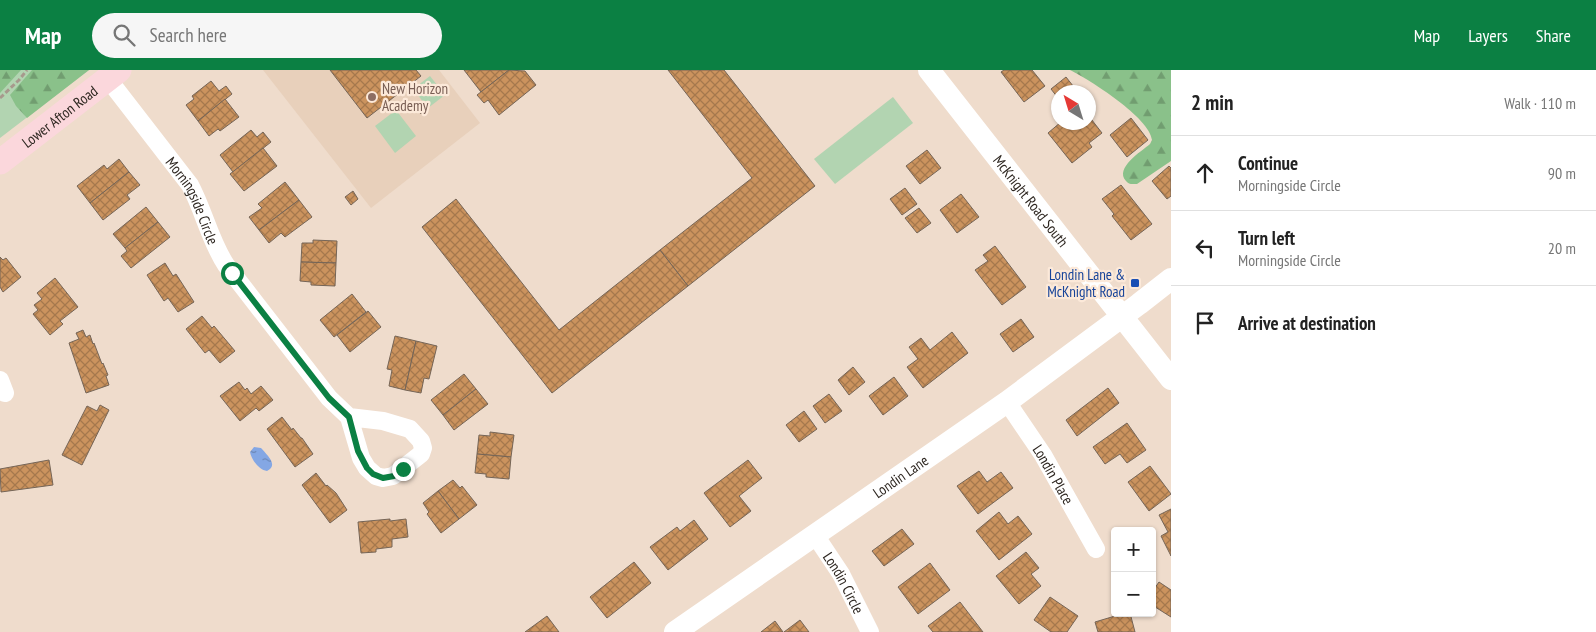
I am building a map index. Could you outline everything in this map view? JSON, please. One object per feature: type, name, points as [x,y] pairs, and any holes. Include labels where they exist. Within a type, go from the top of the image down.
[{"type":"main road","name":"Lower Afton Road","points":[[0,162],[114,74]]},
{"type":"street","name":"McKnight Road South","points":[[930,70],[1171,379]]},
{"type":"street","name":"Morningside Circle","points":[[114,74],[190,185],[218,251],[232,273],[329,398],[349,417]]},
{"type":"street","name":"Londin Lane","points":[[675,632],[1007,402],[1171,279]]},
{"type":"street","name":"Londin Place","points":[[1007,402],[1043,455],[1096,549]]},
{"type":"street","name":"Londin Circle","points":[[815,535],[841,574],[870,632]]},
{"type":"path","points":[[0,98],[27,70]]},
{"type":"shaded area","points":[[263,70],[439,70],[480,123],[371,208]]},
{"type":"green space","points":[[0,70],[89,70],[0,138]]},
{"type":"green space","points":[[0,70],[21,70],[0,93]]},
{"type":"green space","points":[[32,70],[89,70],[27,118],[16,106],[10,95]]},
{"type":"green space","points":[[1070,70],[1171,70],[1171,161],[1137,184],[1127,182],[1123,176],[1126,165],[1150,144],[1152,140],[1149,131],[1118,100]]},
{"type":"green space","points":[[430,76],[445,95],[428,108],[413,89]]},
{"type":"green space","points":[[893,97],[913,123],[835,184],[814,159]]},
{"type":"green space","points":[[396,110],[416,136],[395,153],[375,126]]},
{"type":"water","points":[[254,447],[261,448],[271,460],[272,466],[267,471],[258,466],[252,458],[250,452]]},
{"type":"building","name":"New Horizon Academy","points":[[330,70],[416,70],[421,76],[367,118]]},
{"type":"building","points":[[464,70],[509,70],[481,92]]},
{"type":"building","points":[[509,70],[525,71],[536,85],[499,115],[488,100],[484,103],[477,95]]},
{"type":"building","points":[[668,70],[724,70],[815,186],[688,286],[660,250],[752,178]]},
{"type":"building","points":[[1004,70],[1032,70],[1045,86],[1024,102],[1001,72]]},
{"type":"building","points":[[1066,77],[1072,85],[1056,85]]},
{"type":"building","points":[[211,81],[219,91],[226,86],[232,94],[198,121],[186,105],[194,99],[192,96]]},
{"type":"building","points":[[225,99],[239,117],[220,131],[218,129],[209,136],[198,121]]},
{"type":"building","points":[[424,102],[428,108],[421,114],[416,108]]},
{"type":"building","points":[[1131,118],[1148,140],[1127,157],[1110,135]]},
{"type":"building","points":[[1096,125],[1102,133],[1089,143],[1092,147],[1072,163],[1048,133],[1052,130],[1096,130]]},
{"type":"building","points":[[251,130],[257,137],[263,132],[271,142],[233,172],[220,155]]},
{"type":"building","points":[[263,148],[277,166],[244,191],[230,174]]},
{"type":"building","points":[[927,150],[941,168],[920,184],[906,166]]},
{"type":"building","points":[[119,159],[129,172],[90,203],[77,186],[104,165],[107,169]]},
{"type":"building","points":[[1169,166],[1171,168],[1171,196],[1167,199],[1152,181]]},
{"type":"building","points":[[129,172],[140,185],[127,195],[130,199],[103,220],[90,203]]},
{"type":"building","points":[[285,182],[299,200],[259,230],[249,217],[262,208],[258,204]]},
{"type":"building","points":[[1121,185],[1152,224],[1131,240],[1112,216],[1114,214],[1102,199]]},
{"type":"building","points":[[905,188],[917,204],[902,215],[890,199]]},
{"type":"building","points":[[353,191],[358,199],[351,205],[345,197]]},
{"type":"building","points":[[961,194],[979,217],[957,233],[940,210]]},
{"type":"building","points":[[456,199],[559,330],[660,250],[688,286],[552,393],[422,227]]},
{"type":"building","points":[[299,200],[312,217],[285,237],[281,233],[269,243],[259,230]]},
{"type":"building","points":[[146,207],[158,222],[125,248],[113,234]]},
{"type":"building","points":[[919,208],[931,223],[917,233],[905,218]]},
{"type":"building","points":[[158,222],[170,237],[131,268],[121,256],[127,251],[125,248]]},
{"type":"building","points":[[313,240],[337,241],[336,263],[301,262],[302,243],[313,243]]},
{"type":"building","points":[[995,246],[1026,287],[1002,305],[975,270],[988,261],[983,255]]},
{"type":"building","points":[[0,257],[3,260],[6,258],[21,277],[3,292],[0,287]]},
{"type":"building","points":[[301,262],[336,263],[335,286],[311,285],[311,282],[300,281]]},
{"type":"building","points":[[165,263],[173,276],[176,274],[194,302],[178,312],[168,298],[164,301],[147,275]]},
{"type":"building","points":[[55,278],[78,307],[60,321],[63,324],[50,335],[33,314],[38,310],[34,305],[42,299],[37,293]]},
{"type":"building","points":[[352,294],[366,312],[334,337],[320,320]]},
{"type":"building","points":[[368,311],[381,327],[350,352],[337,335]]},
{"type":"building","points":[[202,316],[212,328],[214,326],[235,351],[220,363],[209,350],[205,353],[186,329]]},
{"type":"building","points":[[1021,319],[1034,337],[1013,352],[1000,334]]},
{"type":"building","points":[[83,330],[86,337],[90,335],[94,343],[108,375],[106,376],[109,385],[86,393],[69,343],[79,339],[76,333]]},
{"type":"building","points":[[952,332],[968,353],[923,388],[907,367],[918,359],[909,347],[921,338],[930,350]]},
{"type":"building","points":[[395,336],[416,341],[405,390],[389,386],[392,370],[387,369]]},
{"type":"building","points":[[416,341],[437,346],[429,379],[424,378],[421,393],[405,390]]},
{"type":"building","points":[[853,367],[865,382],[849,395],[838,380]]},
{"type":"building","points":[[464,374],[476,389],[443,415],[431,400]]},
{"type":"building","points":[[894,377],[908,396],[883,415],[869,396]]},
{"type":"building","points":[[239,382],[251,394],[261,386],[273,400],[259,411],[256,408],[240,421],[220,396]]},
{"type":"building","points":[[1108,388],[1119,403],[1077,436],[1066,420]]},
{"type":"building","points":[[476,389],[488,404],[454,430],[443,415]]},
{"type":"building","points":[[829,394],[842,411],[825,423],[813,406]]},
{"type":"building","points":[[100,405],[109,410],[82,465],[62,455],[87,406],[97,411]]},
{"type":"building","points":[[804,411],[817,429],[799,442],[786,425]]},
{"type":"building","points":[[282,417],[292,430],[293,428],[302,438],[313,454],[295,467],[267,429]]},
{"type":"building","points":[[1127,423],[1146,450],[1127,463],[1120,454],[1105,464],[1093,447]]},
{"type":"building","points":[[490,432],[514,435],[511,457],[477,454],[479,435],[490,436]]},
{"type":"building","points":[[477,454],[511,457],[509,479],[486,477],[486,474],[475,473]]},
{"type":"building","points":[[49,460],[53,485],[1,492],[0,469]]},
{"type":"building","points":[[748,460],[762,478],[739,496],[751,511],[730,527],[704,493]]},
{"type":"building","points":[[1150,466],[1171,494],[1149,511],[1128,482]]},
{"type":"building","points":[[979,471],[987,482],[1001,472],[1013,488],[978,514],[957,486]]},
{"type":"building","points":[[316,473],[326,486],[336,493],[347,510],[330,523],[302,485]]},
{"type":"building","points":[[453,480],[460,488],[462,486],[477,505],[459,519],[438,491]]},
{"type":"building","points":[[438,491],[459,519],[441,533],[427,514],[429,512],[423,503]]},
{"type":"building","points":[[1171,509],[1171,556],[1161,536],[1168,532],[1159,515]]},
{"type":"building","points":[[999,512],[1008,524],[1018,516],[1032,534],[999,560],[976,531]]},
{"type":"building","points":[[390,519],[390,521],[406,519],[408,537],[392,539],[392,547],[376,549],[376,552],[361,553],[358,522]]},
{"type":"building","points":[[694,520],[708,539],[668,570],[650,547],[677,527],[680,531]]},
{"type":"building","points":[[902,529],[914,544],[884,566],[872,551]]},
{"type":"building","points":[[1026,552],[1039,568],[1031,574],[1041,586],[1019,604],[996,576]]},
{"type":"building","points":[[634,562],[651,583],[607,618],[590,597]]},
{"type":"building","points":[[930,563],[950,590],[918,614],[898,587]]},
{"type":"building","points":[[1159,582],[1171,590],[1171,617],[1156,608],[1156,586]]},
{"type":"building","points":[[1050,597],[1078,616],[1067,632],[1051,632],[1034,620]]},
{"type":"building","points":[[960,602],[983,632],[933,632],[928,626]]},
{"type":"building","points":[[547,616],[559,632],[525,632]]},
{"type":"building","points":[[1112,617],[1131,617],[1135,632],[1098,632],[1095,622]]},
{"type":"building","points":[[800,620],[809,632],[784,632]]},
{"type":"building","points":[[775,621],[783,632],[761,632]]},
{"type":"place","name":"New Horizon Academy","points":[[372,97]]},
{"type":"place","name":"Londin Lane & McKnight Road","points":[[1135,283]]},
{"type":"route","points":[[232,273],[329,398],[349,417],[358,451],[367,468],[373,474],[383,478],[394,476],[403,469]]}]
